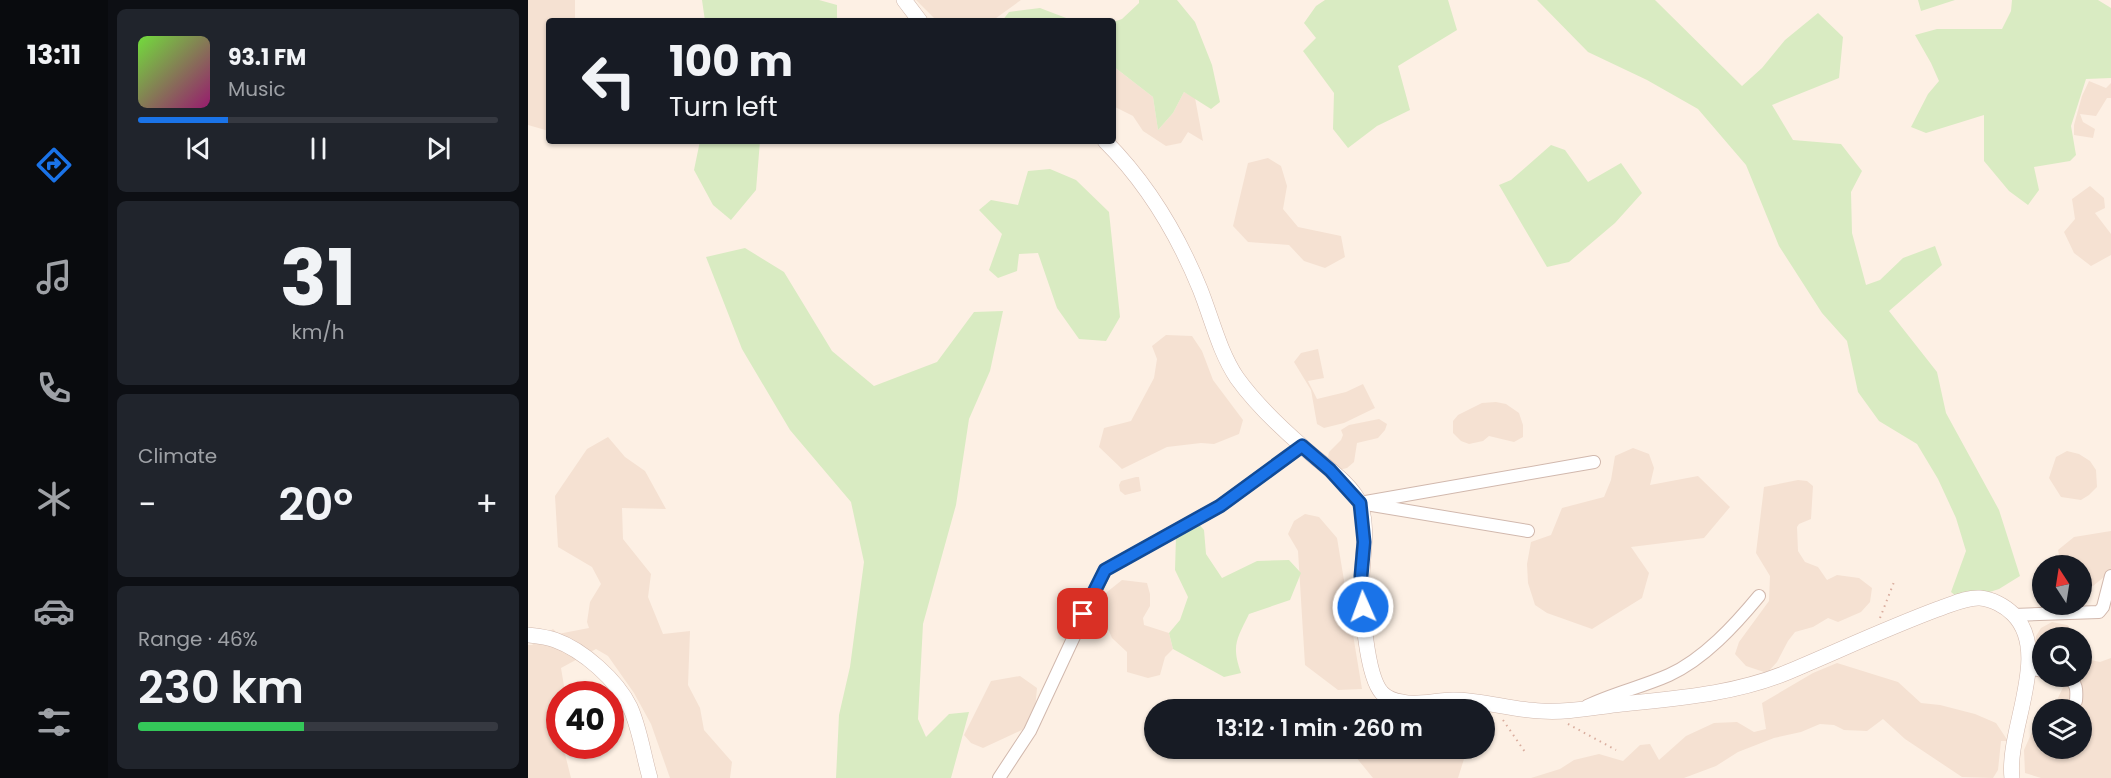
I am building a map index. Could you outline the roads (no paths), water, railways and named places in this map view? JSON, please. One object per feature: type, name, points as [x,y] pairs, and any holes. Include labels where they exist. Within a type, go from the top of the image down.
[{"type":"street","points":[[904,0],[918,18]]},
{"type":"street","points":[[1108,144],[1124,159],[1174,234],[1200,289],[1219,343],[1237,377],[1259,404],[1330,470],[1360,503],[1364,542],[1361,576],[1363,607],[1372,673],[1380,691],[1389,698],[1404,703],[1453,700],[1544,711],[1706,696],[1783,674],[1874,635],[1964,600],[1979,597],[1997,603],[2014,615],[2024,629],[2032,657]]},
{"type":"street","points":[[999,778],[1030,731],[1105,570],[1220,506],[1302,446]]},
{"type":"street","points":[[1360,503],[1594,462]]},
{"type":"street","points":[[1360,503],[1528,531]]},
{"type":"street","points":[[2014,615],[2099,612],[2103,608],[2111,576]]},
{"type":"street","points":[[1581,709],[1622,691],[1671,674],[1698,656],[1720,637],[1759,596]]},
{"type":"street","points":[[528,635],[554,639],[575,649],[616,686],[629,705],[638,728],[650,778]]},
{"type":"street","points":[[2012,778],[2012,748],[2032,682]]}]
